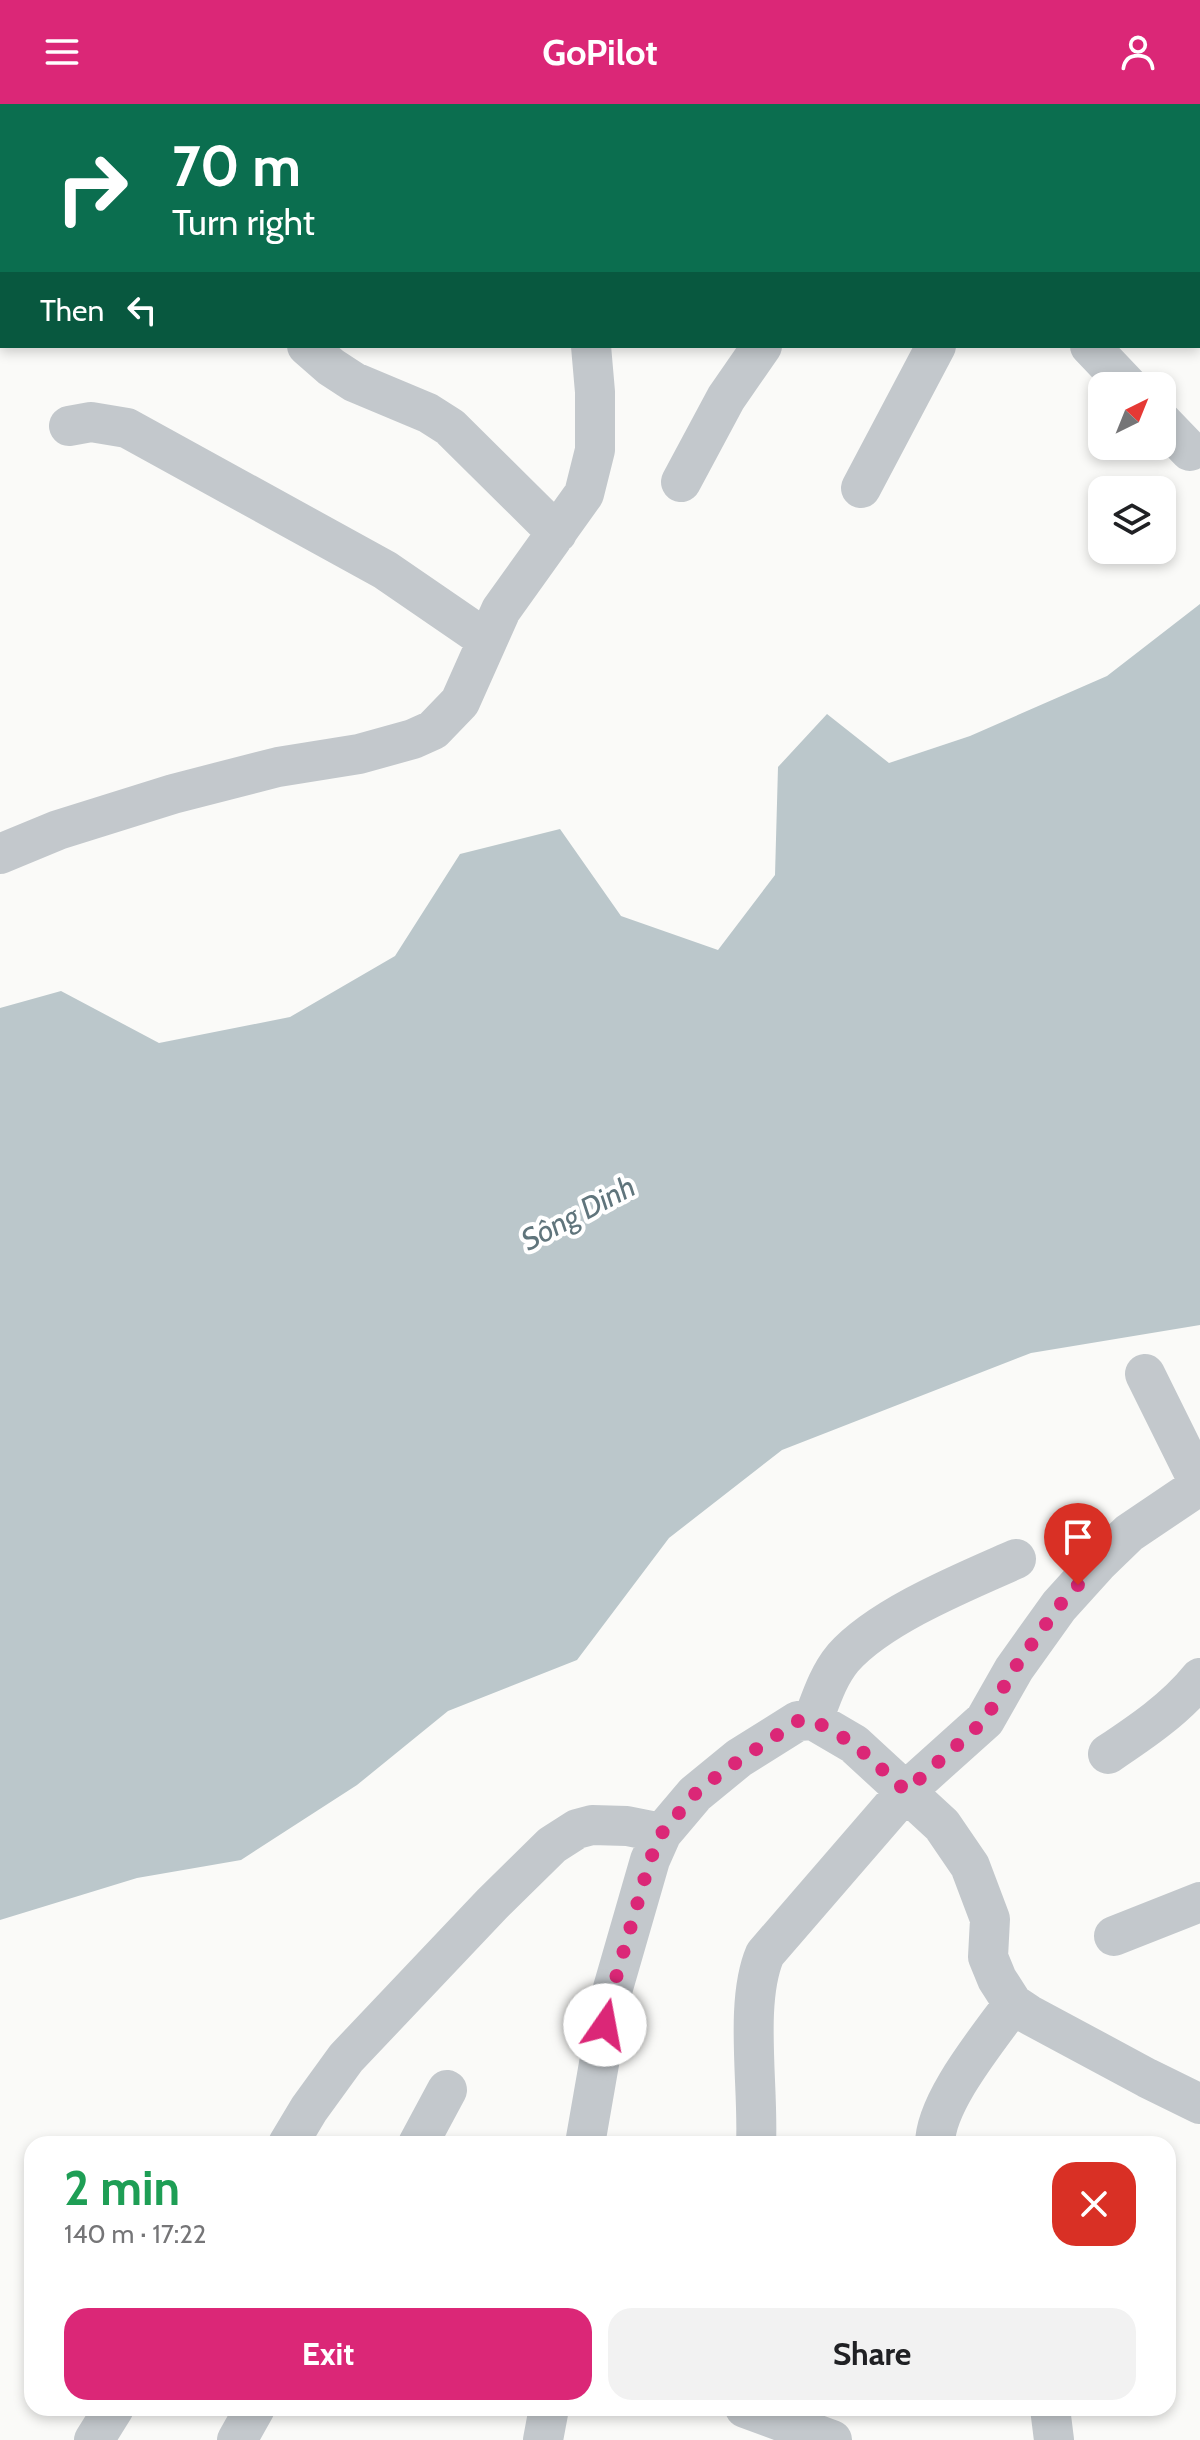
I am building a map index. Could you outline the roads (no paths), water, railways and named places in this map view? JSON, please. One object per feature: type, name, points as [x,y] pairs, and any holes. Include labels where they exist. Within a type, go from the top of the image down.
[{"type":"street","points":[[309,348],[354,382],[428,413],[450,427],[557,533]]},
{"type":"street","points":[[0,854],[58,830],[173,794],[278,767],[359,754],[433,730],[460,702],[501,610],[519,581],[577,506],[592,470],[595,392],[591,348]]},
{"type":"street","points":[[681,482],[726,398],[761,348]]},
{"type":"street","points":[[861,488],[935,348]]},
{"type":"street","points":[[1092,348],[1115,372]]},
{"type":"street","points":[[69,426],[91,422],[127,428],[385,570],[487,640]]},
{"type":"street","points":[[1176,436],[1190,451]]},
{"type":"street","points":[[756,2136],[754,1994],[757,1972],[765,1954],[906,1791],[985,1720],[1014,1669],[1059,1606],[1097,1564],[1129,1533],[1200,1485],[1145,1374]]},
{"type":"street","points":[[813,1720],[828,1683],[843,1659],[869,1636],[935,1595],[1016,1559]]},
{"type":"street","points":[[1108,1754],[1148,1727],[1200,1678]]},
{"type":"street","points":[[586,2136],[611,1995],[650,1860],[662,1833],[695,1794],[739,1758],[798,1721],[813,1720],[854,1744],[942,1825],[970,1866],[990,1919],[988,1957],[1013,2004],[1107,2057],[1200,2104]]},
{"type":"street","points":[[293,2136],[346,2058],[552,1845],[577,1829],[592,1825],[627,1826],[662,1833]]},
{"type":"street","points":[[1114,1936],[1200,1902]]},
{"type":"street","points":[[935,2136],[947,2100],[1013,2004]]},
{"type":"street","points":[[422,2136],[447,2090]]},
{"type":"street","points":[[94,2440],[109,2416]]},
{"type":"street","points":[[237,2440],[250,2416]]},
{"type":"street","points":[[543,2440],[548,2416]]},
{"type":"street","points":[[767,2416],[832,2440]]},
{"type":"street","points":[[1051,2416],[1054,2440]]},
{"type":"water","name":"Sông Dinh","points":[[1200,604],[1200,1325],[1031,1353],[782,1450],[669,1538],[577,1660],[448,1711],[357,1785],[241,1860],[137,1878],[0,1920],[0,1008],[61,991],[159,1043],[290,1017],[395,956],[460,854],[560,829],[621,916],[718,950],[775,875],[778,767],[827,714],[889,763],[970,736],[1107,676]]}]
